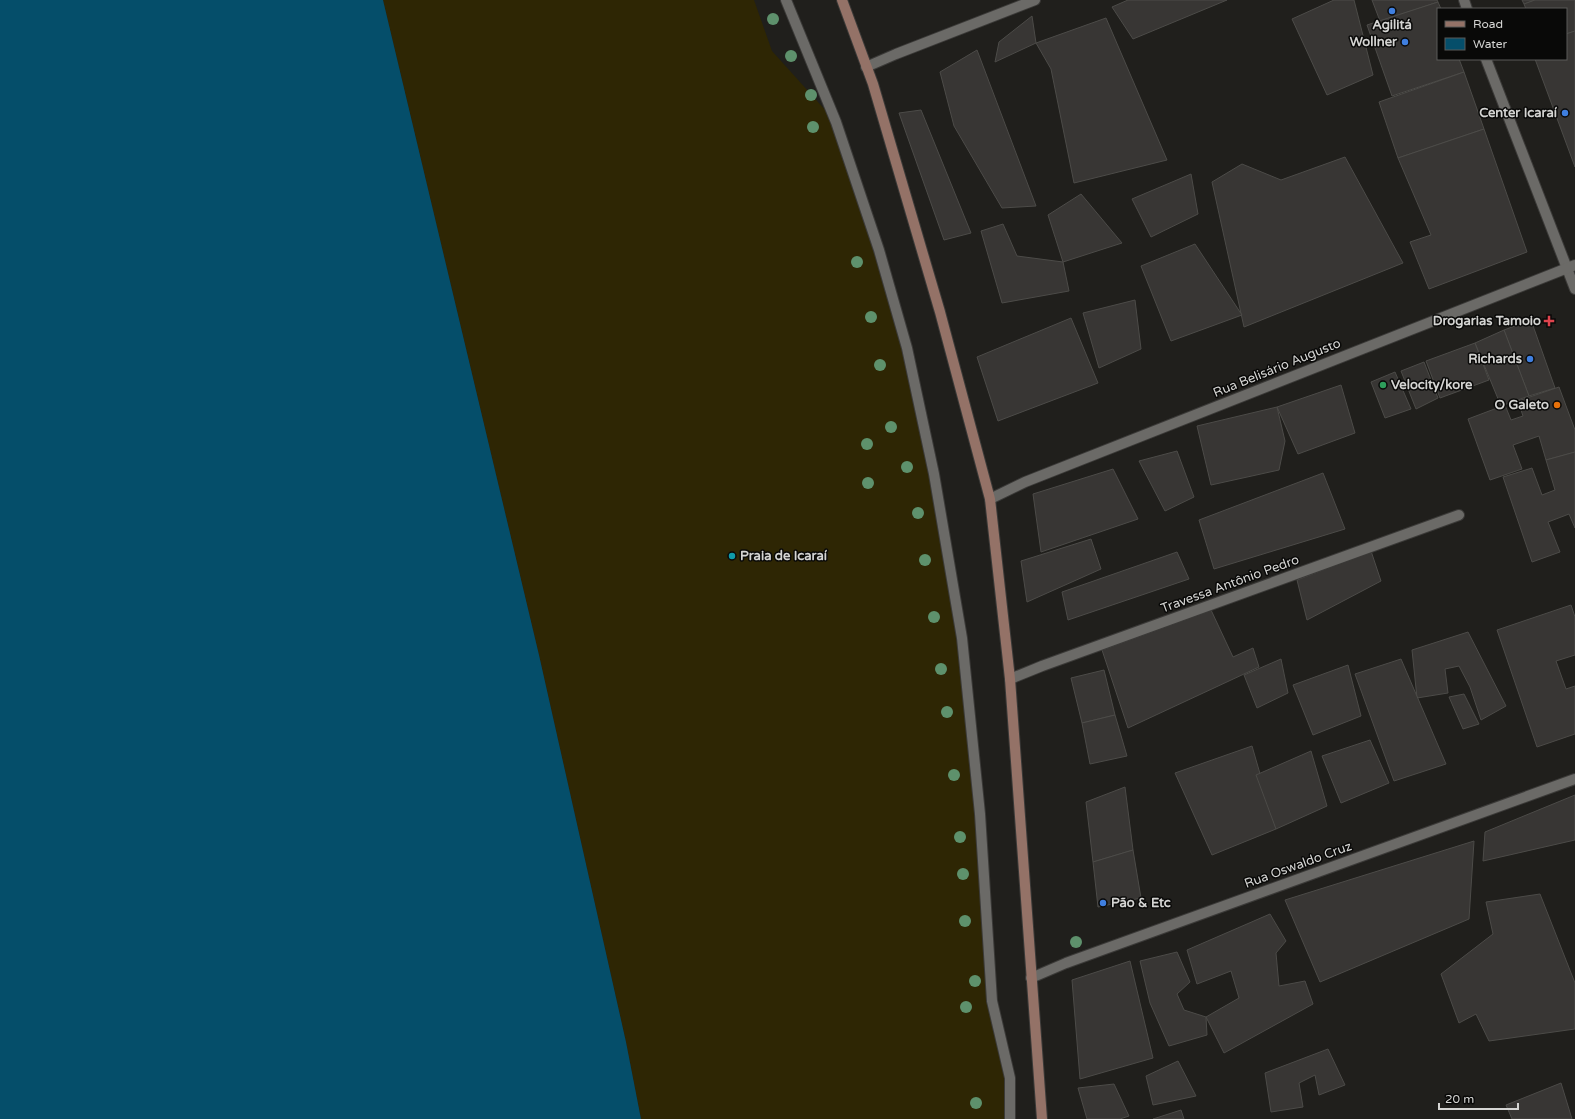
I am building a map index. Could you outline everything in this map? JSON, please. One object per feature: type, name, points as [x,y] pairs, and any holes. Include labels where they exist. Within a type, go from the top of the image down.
[{"type":"main road","points":[[842,0],[873,84],[940,312],[990,499],[1010,679],[1042,1119]]},
{"type":"street","points":[[786,0],[836,122],[879,250],[907,348],[934,474],[962,638],[980,814],[992,1001],[1010,1078],[1010,1119]]},
{"type":"street","points":[[866,67],[1035,0]]},
{"type":"street","points":[[1486,60],[1571,266],[1575,289]]},
{"type":"street","name":"Rua Belisário Augusto","points":[[990,499],[1025,482],[1571,266]]},
{"type":"street","name":"Travessa Antônio Pedro","points":[[1010,679],[1042,666],[1459,515]]},
{"type":"street","name":"Rua Oswaldo Cruz","points":[[1032,978],[1073,960],[1575,779]]},
{"type":"sand","name":"Praia de Icaraí","points":[[383,0],[754,0],[772,51],[836,122],[907,348],[962,638],[992,1001],[1010,1078],[1010,1119],[641,1119],[626,1042],[539,655]]},
{"type":"water","points":[[0,0],[383,0],[539,655],[626,1042],[641,1119],[0,1119]]},
{"type":"building","points":[[1128,0],[1227,0],[1133,39],[1112,7]]},
{"type":"building","points":[[1334,0],[1354,0],[1373,75],[1327,95],[1292,19]]},
{"type":"building","name":"Agilitá","points":[[1372,0],[1437,0],[1438,2],[1380,21]]},
{"type":"building","points":[[1522,0],[1535,0],[1524,4]]},
{"type":"building","points":[[1535,0],[1575,0],[1575,31],[1567,34],[1567,8],[1526,8],[1524,4]]},
{"type":"building","name":"Wollner","points":[[1438,2],[1441,8],[1437,8],[1437,60],[1459,60],[1464,72],[1392,96],[1367,25]]},
{"type":"building","points":[[1032,16],[1036,43],[995,62],[999,42]]},
{"type":"building","points":[[1106,18],[1167,160],[1074,183],[1051,69],[1036,43]]},
{"type":"building","name":"Center Icaraí","points":[[1575,31],[1575,167],[1535,60],[1567,60],[1567,34]]},
{"type":"building","points":[[977,50],[1036,206],[1002,208],[954,126],[940,72]]},
{"type":"building","points":[[1464,72],[1484,129],[1398,158],[1379,102]]},
{"type":"building","points":[[921,110],[971,233],[944,240],[899,113]]},
{"type":"building","points":[[1484,129],[1527,252],[1429,289],[1410,242],[1431,235],[1398,158]]},
{"type":"building","points":[[1345,157],[1403,263],[1244,327],[1212,182],[1242,164],[1281,180]]},
{"type":"building","points":[[1191,174],[1198,214],[1151,237],[1132,199]]},
{"type":"building","points":[[1081,194],[1122,243],[1063,262],[1048,215]]},
{"type":"building","points":[[1003,224],[1017,256],[1063,262],[1069,291],[1002,303],[981,231]]},
{"type":"building","points":[[1195,244],[1242,315],[1171,341],[1141,266]]},
{"type":"building","points":[[1135,300],[1141,349],[1099,368],[1083,313]]},
{"type":"building","points":[[1071,318],[1098,383],[998,421],[977,357]]},
{"type":"building","name":"Richards","points":[[1531,320],[1555,388],[1529,396],[1504,330]]},
{"type":"building","points":[[1504,330],[1529,396],[1501,406],[1475,343]]},
{"type":"building","points":[[1475,343],[1489,380],[1440,398],[1426,361]]},
{"type":"building","points":[[1424,362],[1438,398],[1416,409],[1401,371]]},
{"type":"building","points":[[1395,372],[1411,409],[1385,418],[1371,382]]},
{"type":"building","points":[[1341,385],[1355,433],[1298,454],[1277,407]]},
{"type":"building","points":[[1559,387],[1575,430],[1575,452],[1546,460],[1539,436],[1513,445],[1522,469],[1490,480],[1468,419],[1505,405],[1511,420],[1523,416],[1518,401]]},
{"type":"building","points":[[1277,407],[1285,441],[1279,470],[1211,485],[1197,426]]},
{"type":"building","points":[[1177,451],[1194,497],[1165,511],[1139,461]]},
{"type":"building","points":[[1575,452],[1575,528],[1569,514],[1548,522],[1560,552],[1532,562],[1503,477],[1532,468],[1542,495],[1555,490],[1546,460]]},
{"type":"building","points":[[1113,469],[1138,519],[1041,552],[1033,494]]},
{"type":"building","points":[[1323,473],[1345,529],[1214,569],[1199,520]]},
{"type":"building","points":[[1091,539],[1101,569],[1027,602],[1021,561]]},
{"type":"building","points":[[1371,551],[1381,581],[1307,620],[1297,580]]},
{"type":"building","points":[[1177,552],[1189,579],[1068,620],[1062,592]]},
{"type":"building","points":[[1571,605],[1575,617],[1575,655],[1556,661],[1566,689],[1575,686],[1575,734],[1537,747],[1497,630]]},
{"type":"building","points":[[1211,610],[1233,657],[1253,648],[1259,667],[1128,728],[1102,650]]},
{"type":"building","points":[[1468,632],[1506,706],[1481,720],[1470,687],[1459,666],[1445,669],[1448,693],[1417,698],[1412,650]]},
{"type":"building","points":[[1281,659],[1288,693],[1257,708],[1244,675]]},
{"type":"building","points":[[1401,659],[1446,764],[1394,781],[1355,674]]},
{"type":"building","points":[[1348,665],[1361,716],[1313,735],[1293,685]]},
{"type":"building","points":[[1104,670],[1115,715],[1082,723],[1071,678]]},
{"type":"building","points":[[1464,694],[1479,724],[1463,729],[1449,697]]},
{"type":"building","points":[[1115,715],[1127,756],[1090,764],[1082,723]]},
{"type":"building","points":[[1370,740],[1389,783],[1341,803],[1322,756]]},
{"type":"building","points":[[1252,746],[1276,829],[1212,855],[1175,773]]},
{"type":"building","points":[[1311,751],[1327,806],[1276,829],[1256,775]]},
{"type":"building","points":[[1125,787],[1133,850],[1093,862],[1086,802]]},
{"type":"building","points":[[1575,795],[1575,840],[1483,861],[1485,832]]},
{"type":"building","points":[[1474,841],[1469,919],[1320,982],[1285,900]]},
{"type":"building","points":[[1133,850],[1141,898],[1098,907],[1093,862]]},
{"type":"building","points":[[1540,894],[1575,983],[1575,1029],[1489,1041],[1476,1014],[1459,1023],[1441,974],[1493,934],[1486,902]]},
{"type":"building","points":[[1270,914],[1286,941],[1276,953],[1279,986],[1305,981],[1313,1004],[1224,1053],[1206,1017],[1239,998],[1231,971],[1197,984],[1187,950]]},
{"type":"building","points":[[1177,952],[1190,982],[1177,994],[1184,1010],[1206,1017],[1207,1035],[1169,1046],[1150,1003],[1140,961]]},
{"type":"building","points":[[1130,961],[1153,1058],[1080,1079],[1072,980]]},
{"type":"building","points":[[1328,1049],[1345,1085],[1319,1095],[1315,1075],[1299,1083],[1303,1107],[1271,1112],[1265,1073]]},
{"type":"building","points":[[1178,1061],[1196,1096],[1153,1105],[1146,1076]]},
{"type":"building","points":[[1561,1083],[1572,1119],[1512,1119],[1506,1105]]},
{"type":"building","points":[[1114,1084],[1129,1116],[1120,1119],[1087,1119],[1078,1088]]},
{"type":"building","points":[[1181,1110],[1184,1119],[1153,1119]]},
{"type":"place","name":"Agilitá","points":[[1392,11]]},
{"type":"place","name":"Wollner","points":[[1405,42]]},
{"type":"place","name":"Center Icaraí","points":[[1565,113]]},
{"type":"place","name":"Drogarias Tamoio","points":[[1549,321]]},
{"type":"place","name":"Richards","points":[[1530,359]]},
{"type":"place","name":"Velocity/kore","points":[[1383,385]]},
{"type":"place","name":"O Galeto","points":[[1557,405]]},
{"type":"place","name":"Praia de Icaraí","points":[[732,556]]},
{"type":"place","name":"Pão & Etc","points":[[1103,903]]}]
